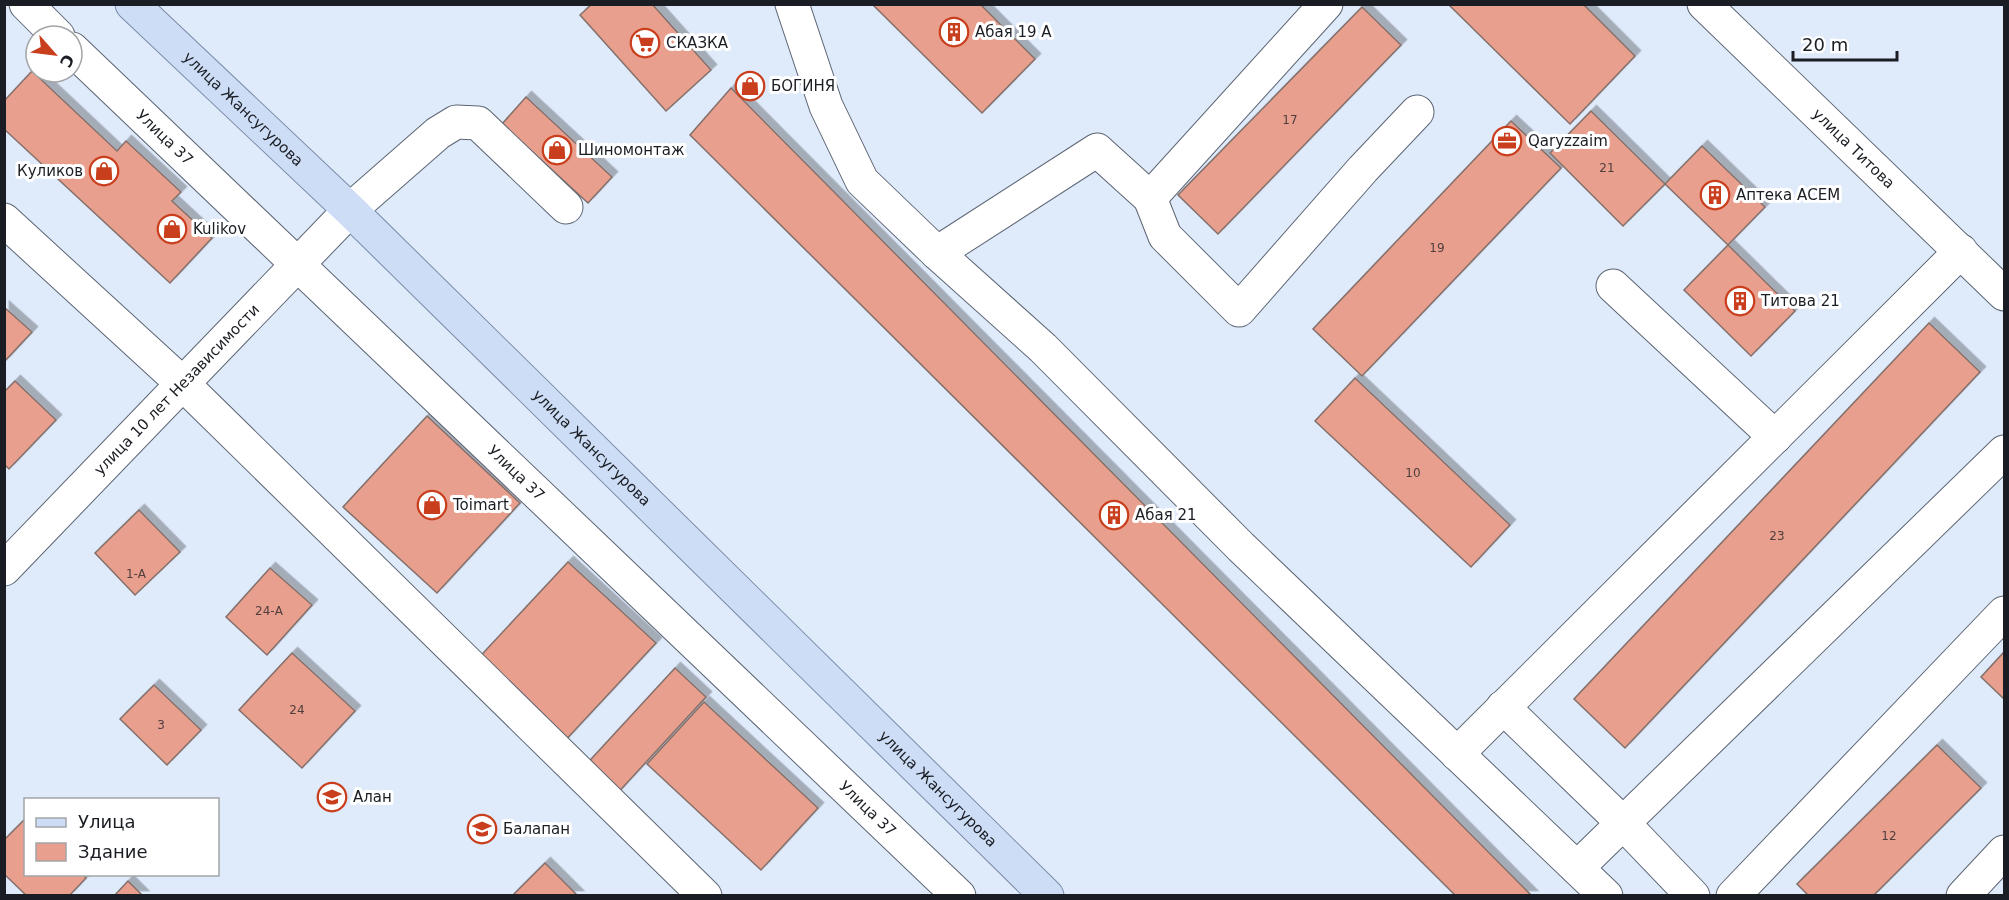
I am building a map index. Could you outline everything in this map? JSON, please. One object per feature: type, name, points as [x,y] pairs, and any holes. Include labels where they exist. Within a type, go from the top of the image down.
[{"type":"main road","name":"улица Жансугурова","points":[[132,4],[350,210],[1047,896]]},
{"type":"street","points":[[26,4],[46,24]]},
{"type":"street","points":[[792,4],[826,106],[862,181],[1043,348],[1241,547],[1606,896]]},
{"type":"street","points":[[1150,198],[1326,4]]},
{"type":"street","name":"улица Титова","points":[[1704,4],[2004,294]]},
{"type":"street","name":"Улица 37","points":[[84,60],[959,896]]},
{"type":"street","points":[[938,253],[1097,150],[1150,198],[1165,236],[1239,310],[1417,112]]},
{"type":"street","name":"улица 10 лет Независимости","points":[[4,569],[350,210],[438,134],[456,122],[478,123],[566,207]]},
{"type":"street","points":[[4,220],[183,384],[705,896]]},
{"type":"street","points":[[1457,754],[1961,251]]},
{"type":"street","points":[[1613,286],[1775,437]]},
{"type":"street","points":[[1577,868],[2004,452]]},
{"type":"street","points":[[1733,896],[2004,613]]},
{"type":"street","points":[[1503,707],[1624,824],[1693,896]]},
{"type":"street","points":[[1963,896],[2004,852]]},
{"type":"building","name":"СКАЗКА","points":[[592,4],[652,4],[711,70],[666,111],[580,15]]},
{"type":"building","name":"Абая 19 А","points":[[872,4],[980,4],[1035,59],[982,113]]},
{"type":"building","points":[[1448,4],[1583,4],[1635,56],[1570,124]]},
{"type":"building","points":[[1362,7],[1401,45],[1218,234],[1178,195]]},
{"type":"building","name":"Куликов","points":[[24,80],[24,84],[46,84],[117,151],[126,141],[181,192],[172,201],[212,238],[170,283],[4,129],[4,101]]},
{"type":"building","name":"Абая 21","points":[[731,88],[1532,896],[1456,896],[690,135]]},
{"type":"building","name":"Шиномонтаж","points":[[526,97],[612,177],[588,203],[502,124]]},
{"type":"building","points":[[1591,111],[1665,184],[1623,226],[1550,153]]},
{"type":"building","points":[[1511,121],[1561,168],[1362,376],[1313,329]]},
{"type":"building","name":"Аптека АСЕМ","points":[[1702,146],[1765,207],[1728,245],[1665,184]]},
{"type":"building","name":"Титова 21","points":[[1728,245],[1795,311],[1751,356],[1684,290]]},
{"type":"building","points":[[4,307],[32,332],[4,362]]},
{"type":"building","points":[[1929,323],[1980,372],[1625,748],[1574,699]]},
{"type":"building","points":[[1355,378],[1510,525],[1471,567],[1315,421]]},
{"type":"building","points":[[15,381],[56,420],[9,469],[4,464],[4,392]]},
{"type":"building","name":"Toimart","points":[[427,416],[520,503],[437,593],[343,507]]},
{"type":"building","points":[[139,510],[180,552],[135,595],[95,553]]},
{"type":"building","points":[[568,562],[656,643],[561,745],[473,664]]},
{"type":"building","points":[[270,568],[312,605],[267,655],[226,617]]},
{"type":"building","points":[[2004,652],[2004,699],[1981,677]]},
{"type":"building","points":[[292,653],[355,711],[302,768],[239,710]]},
{"type":"building","points":[[675,668],[706,697],[613,798],[582,769]]},
{"type":"building","points":[[154,685],[201,730],[167,765],[120,719]]},
{"type":"building","points":[[704,702],[818,808],[761,870],[647,764]]},
{"type":"building","points":[[1937,745],[1981,788],[1873,896],[1809,896],[1797,884]]},
{"type":"building","points":[[24,820],[24,876],[84,876],[86,878],[69,896],[27,896],[4,874],[4,840]]},
{"type":"building","points":[[545,863],[578,896],[512,896]]},
{"type":"building","points":[[128,881],[143,896],[114,896]]},
{"type":"place","name":"Абая 19 А","points":[[954,32]]},
{"type":"place","name":"СКАЗКА","points":[[645,43]]},
{"type":"place","name":"БОГИНЯ","points":[[750,86]]},
{"type":"place","name":"Qaryzzaim","points":[[1507,141]]},
{"type":"place","name":"Шиномонтаж","points":[[557,150]]},
{"type":"place","name":"Куликов","points":[[104,171]]},
{"type":"place","name":"Аптека АСЕМ","points":[[1715,195]]},
{"type":"place","name":"Kulikov","points":[[172,229]]},
{"type":"place","name":"Титова 21","points":[[1740,301]]},
{"type":"place","name":"Toimart","points":[[432,505]]},
{"type":"place","name":"Абая 21","points":[[1114,515]]},
{"type":"place","name":"Алан","points":[[332,797]]},
{"type":"place","name":"Балапан","points":[[482,829]]}]
